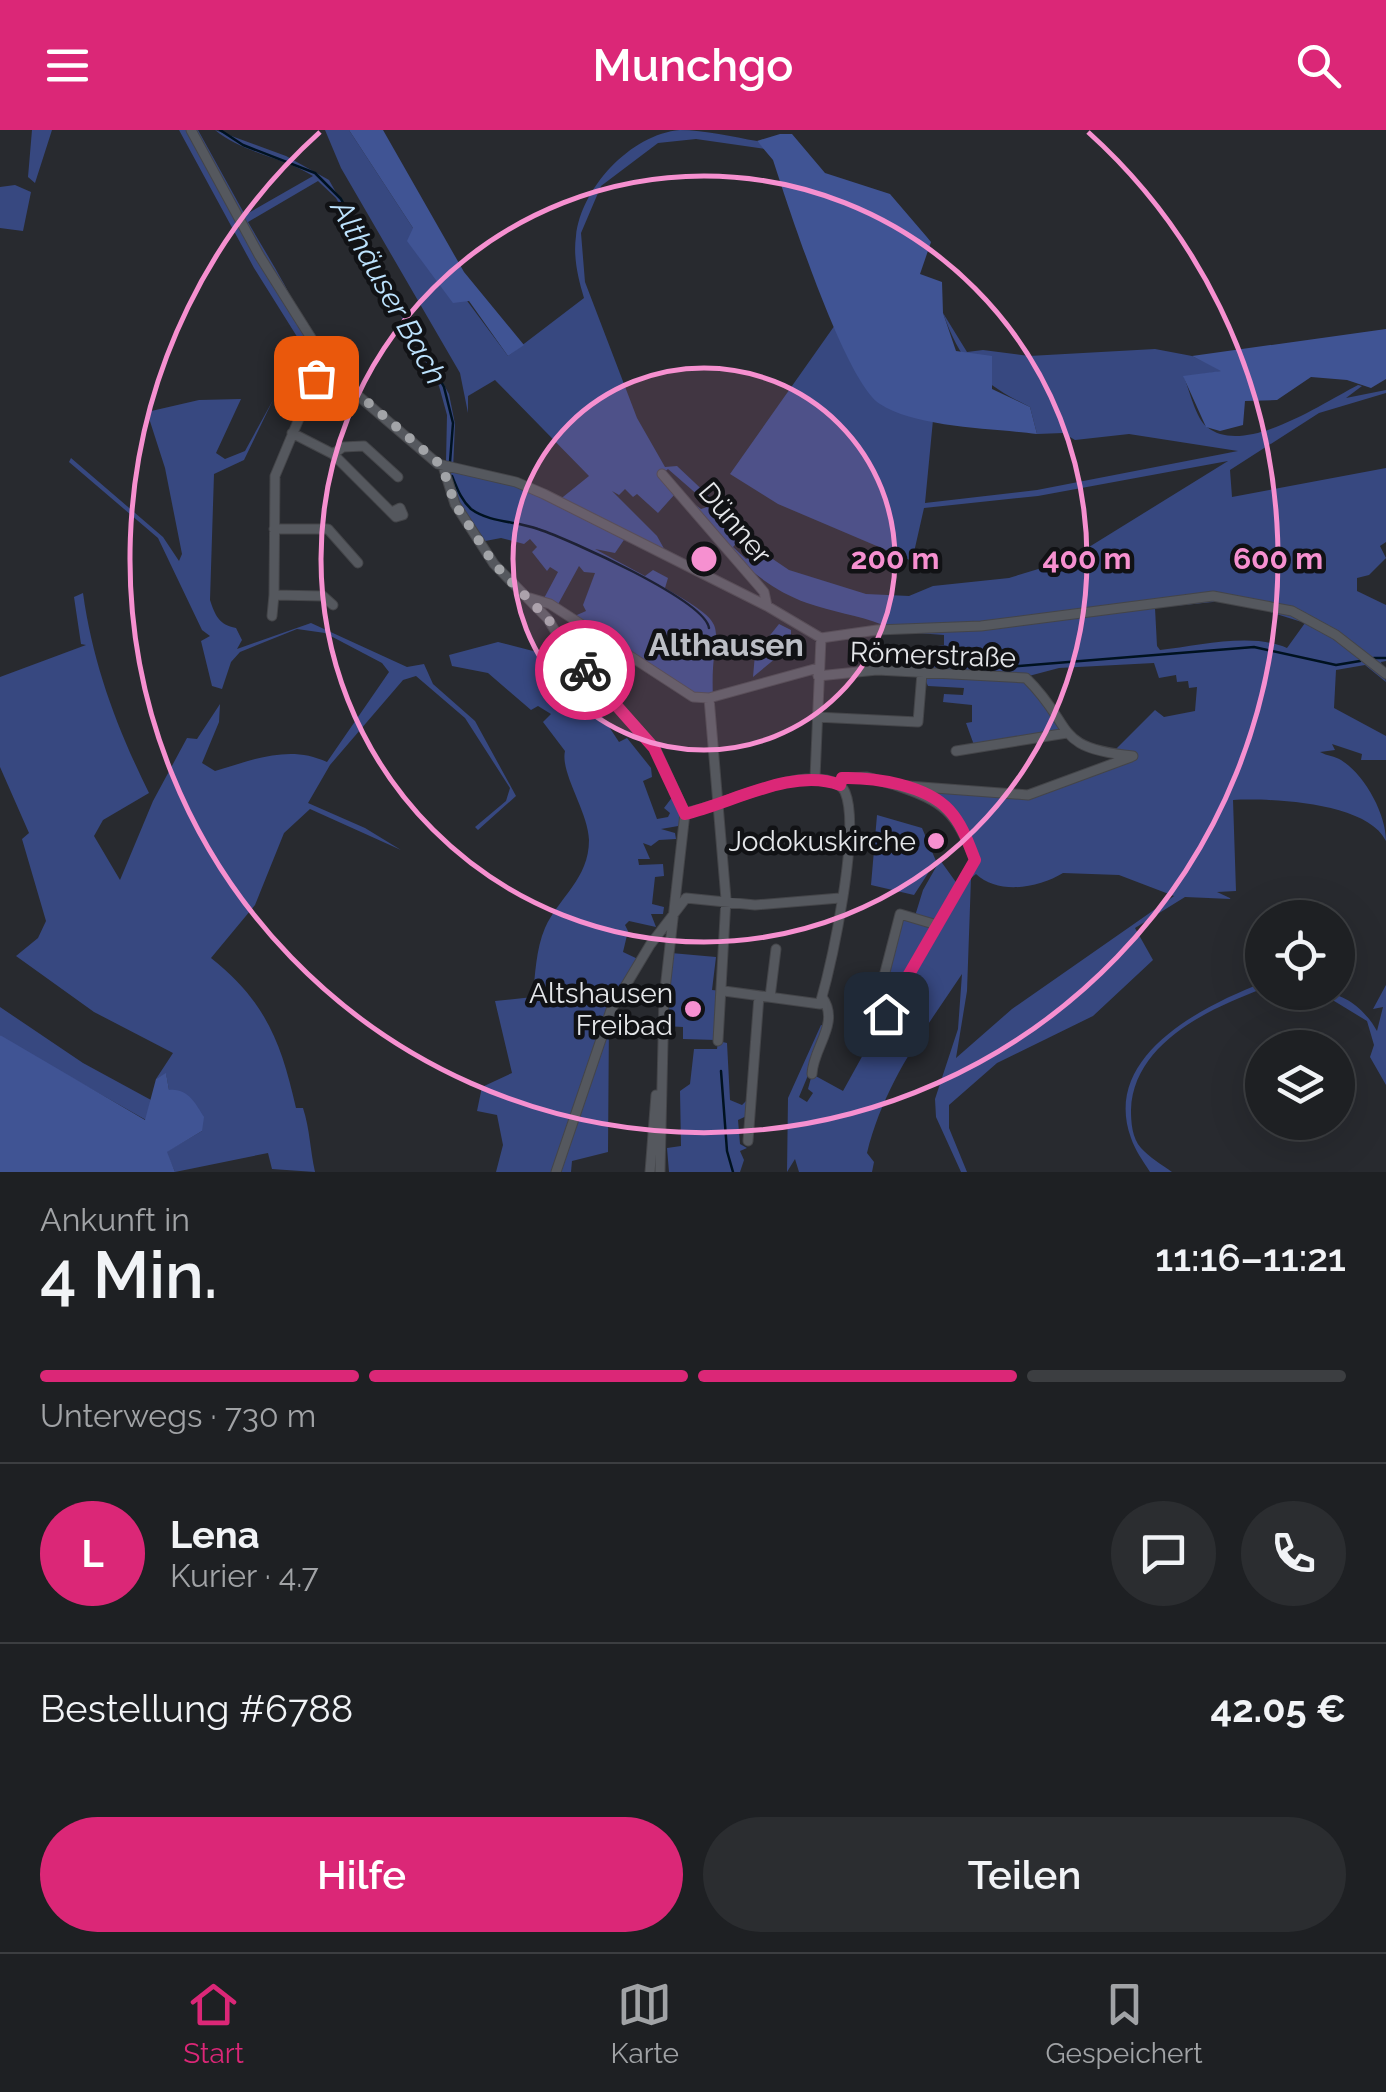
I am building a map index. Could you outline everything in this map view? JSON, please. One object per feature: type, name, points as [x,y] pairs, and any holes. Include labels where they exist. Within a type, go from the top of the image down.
[{"type":"street","points":[[192,130],[259,254],[329,369],[442,466],[528,487],[645,542],[820,638],[877,630],[981,626],[1213,596],[1292,612],[1336,635],[1386,674]]},
{"type":"street","points":[[272,616],[275,476],[292,433],[329,369]]},
{"type":"street","points":[[292,433],[333,454],[394,511]]},
{"type":"street","points":[[333,454],[343,447],[364,446],[398,477]]},
{"type":"street","points":[[442,466],[462,516],[509,584],[548,619],[567,651],[654,748],[685,814],[670,924],[660,1075],[660,1172]]},
{"type":"street","name":"Dünner","points":[[662,474],[764,592],[767,606]]},
{"type":"street","points":[[274,529],[328,529],[358,563]]},
{"type":"street","points":[[274,595],[323,596],[332,605]]},
{"type":"street","points":[[527,597],[550,604],[680,692],[708,698],[721,806],[726,899],[724,991],[718,1042]]},
{"type":"street","points":[[815,778],[820,638]]},
{"type":"street","name":"Römerstraße","points":[[708,698],[818,672],[877,670],[1026,678],[1067,733],[1090,750],[1133,756],[1028,796],[895,785]]},
{"type":"street","points":[[816,718],[918,722],[922,673]]},
{"type":"street","points":[[956,751],[1067,733]]},
{"type":"street","points":[[840,785],[842,778],[866,776],[947,806],[962,826],[975,860],[937,926],[886,1014],[873,1007],[900,914],[937,926]]},
{"type":"street","points":[[685,814],[815,778],[840,785],[844,792],[849,835],[821,1001],[829,1012],[828,1027],[812,1074]]},
{"type":"street","points":[[556,1172],[598,1038],[623,986],[686,898],[756,905],[840,898]]},
{"type":"street","points":[[748,1141],[764,997],[776,949]]},
{"type":"street","points":[[724,991],[821,1001]]},
{"type":"street","points":[[650,1172],[652,1122],[660,1075]]},
{"type":"shaded area","points":[[32,130],[52,130],[35,183],[28,177]]},
{"type":"shaded area","points":[[179,130],[198,130],[245,215],[313,176],[215,130],[286,156],[329,180],[449,394],[455,424],[453,470],[517,481],[558,501],[589,476],[495,380],[468,396],[468,413],[460,373],[341,168],[325,130],[349,130],[413,228],[508,356],[584,298],[575,252],[580,218],[598,182],[627,153],[662,134],[680,130],[757,141],[765,149],[696,139],[658,143],[601,186],[581,233],[585,282],[637,418],[665,467],[677,466],[711,498],[707,503],[668,469],[662,474],[659,471],[658,477],[675,494],[658,513],[637,494],[633,497],[625,489],[619,495],[612,491],[657,536],[667,554],[628,534],[615,553],[595,549],[645,576],[653,570],[668,578],[665,588],[712,622],[716,630],[713,697],[701,698],[570,618],[586,611],[583,605],[595,573],[584,572],[579,566],[556,608],[542,602],[558,572],[550,567],[547,571],[532,552],[537,547],[530,539],[524,544],[501,538],[480,542],[462,516],[446,462],[447,415],[439,386],[336,198],[318,181],[248,222],[302,320],[315,361],[316,378],[306,351],[254,268]]},
{"type":"shaded area","points":[[349,130],[383,130],[464,272],[524,345],[508,356],[469,301],[453,303],[407,241],[413,228]]},
{"type":"shaded area","points":[[792,134],[825,173],[890,194],[926,236],[931,242],[920,274],[942,282],[943,313],[956,351],[992,356],[992,389],[1030,407],[1037,434],[914,418],[880,404],[866,389],[819,291],[773,160],[757,141]]},
{"type":"shaded area","points":[[15,185],[31,192],[23,231],[0,228],[0,187]]},
{"type":"shaded area","points":[[943,313],[967,352],[983,350],[1029,356],[1155,349],[1192,356],[1223,371],[1184,377],[1203,423],[1223,435],[1261,432],[1304,415],[1358,385],[1362,386],[1346,398],[1386,390],[1319,413],[1230,470],[1232,497],[1386,468],[1386,542],[1380,546],[1386,558],[1369,575],[1357,578],[1357,591],[1386,605],[1386,661],[1381,662],[1386,682],[1365,665],[1336,670],[1334,708],[1386,736],[1386,760],[1361,760],[1362,754],[1332,744],[1335,750],[1320,752],[1341,760],[1366,785],[1378,807],[1386,841],[1376,828],[1339,810],[1293,802],[1233,800],[1236,891],[1217,892],[1232,899],[1185,897],[1135,928],[1153,960],[1093,1016],[997,1063],[949,1105],[949,1128],[967,1172],[961,1172],[936,1117],[935,1099],[958,1029],[962,974],[894,1081],[867,1153],[874,1162],[872,1172],[799,1172],[795,1159],[787,1172],[788,1098],[821,1025],[828,1027],[799,1097],[807,1102],[813,1093],[808,1089],[812,1074],[843,1091],[885,1015],[875,1011],[900,914],[915,916],[923,890],[940,860],[958,885],[975,860],[961,826],[923,787],[1028,795],[1131,757],[1109,756],[1155,710],[1164,717],[1195,711],[1197,687],[1189,688],[1188,681],[1177,682],[1176,675],[1159,678],[1154,663],[1059,668],[1025,677],[1067,733],[974,745],[966,723],[972,722],[972,705],[943,702],[944,694],[963,695],[964,688],[928,686],[922,673],[909,672],[908,652],[944,645],[944,635],[877,630],[883,625],[787,595],[738,559],[684,497],[701,509],[710,506],[744,535],[733,547],[746,559],[761,551],[789,570],[866,594],[909,596],[933,586],[1009,578],[1068,560],[1228,461],[1038,496],[924,508],[912,561],[778,504],[730,474],[835,325],[851,358],[872,387],[900,409],[933,420],[925,503],[1037,490],[1238,451],[1129,434],[1075,440],[1063,433],[1037,434],[1030,407],[975,370],[957,346]],"holes":[[[1232,600],[1305,623],[1287,648],[1257,641],[1160,650],[1157,646],[1155,608]],[[1063,873],[1119,875],[1174,896],[1012,1009],[956,1058],[967,991],[971,878],[976,874],[996,885],[1019,887]]]},
{"type":"shaded area","points":[[1386,329],[1386,379],[1371,388],[1347,380],[1311,377],[1277,400],[1245,401],[1243,425],[1220,431],[1206,427],[1183,376],[1221,371],[1192,356]]},
{"type":"shaded area","points":[[241,399],[216,453],[225,459],[245,451],[273,400],[244,460],[214,474],[210,600],[218,618],[236,628],[242,640],[237,649],[311,623],[407,667],[424,664],[433,684],[475,721],[516,796],[478,830],[475,827],[506,801],[510,788],[465,718],[416,676],[403,680],[330,765],[308,803],[365,828],[401,850],[310,809],[284,833],[255,905],[211,958],[258,1007],[277,1043],[296,1108],[303,1108],[315,1172],[272,1169],[268,1153],[175,1172],[166,1152],[202,1131],[169,1090],[166,1074],[156,1079],[173,1053],[94,1012],[16,956],[38,938],[46,921],[22,839],[29,833],[0,767],[0,677],[86,645],[81,644],[74,597],[83,593],[108,696],[149,793],[103,820],[94,836],[120,880],[153,801],[187,738],[197,739],[220,704],[219,722],[202,763],[215,771],[285,754],[327,762],[389,672],[382,663],[325,633],[297,629],[240,652],[231,662],[222,689],[212,686],[201,641],[210,636],[202,630],[158,538],[69,462],[71,458],[163,537],[179,561],[182,554],[165,468],[147,412],[199,400]]},
{"type":"shaded area","points":[[779,624],[791,630],[791,647],[778,649],[776,658],[753,677],[755,654]]},
{"type":"shaded area","points":[[498,642],[560,658],[548,673],[570,704],[594,704],[619,742],[627,738],[651,768],[652,777],[643,781],[657,819],[668,817],[670,813],[664,808],[677,791],[684,825],[661,829],[675,833],[676,839],[659,840],[651,846],[643,843],[650,859],[638,859],[639,865],[663,864],[664,876],[655,877],[652,904],[664,907],[663,914],[651,914],[656,927],[629,921],[625,925],[628,931],[623,952],[640,960],[609,1016],[608,1152],[572,1161],[571,1172],[496,1172],[503,1145],[497,1115],[477,1111],[482,1087],[512,1073],[495,1001],[533,997],[542,936],[579,877],[589,840],[566,770],[565,751],[543,722],[551,714],[538,706],[531,710],[488,673],[452,666],[449,655]]},
{"type":"shaded area","points":[[877,815],[922,828],[936,861],[914,895],[871,885]]},
{"type":"shaded area","name":"Altshausen Freibad","points":[[671,953],[716,957],[712,990],[722,991],[716,1040],[683,1039],[683,1027],[665,1026]]},
{"type":"shaded area","points":[[1386,985],[1386,1085],[1370,1057],[1374,1045],[1367,1021],[1349,1010],[1355,1010],[1355,1005],[1377,1031],[1383,1007],[1373,1009]]},
{"type":"shaded area","points":[[1245,990],[1245,996],[1177,1032],[1145,1066],[1135,1087],[1131,1110],[1134,1135],[1144,1151],[1172,1172],[1150,1172],[1133,1142],[1126,1109],[1131,1082],[1144,1059],[1163,1038],[1212,1005]]},
{"type":"shaded area","points":[[0,1007],[83,1063],[151,1100],[146,1120],[5,1040],[0,1035]]},
{"type":"shaded area","points":[[0,1035],[145,1120],[156,1079],[166,1073],[169,1090],[186,1094],[204,1117],[202,1131],[167,1152],[175,1172],[0,1172]]},
{"type":"shaded area","points":[[718,1041],[727,1043],[730,1100],[742,1105],[747,1100],[753,1113],[738,1120],[740,1144],[747,1148],[740,1151],[744,1160],[740,1172],[669,1172],[667,1148],[681,1146],[680,1091],[690,1084],[694,1049],[717,1049]]},
{"type":"waterway","name":"Althäuser Bach","points":[[220,130],[243,145],[315,173],[341,199],[444,387],[453,423],[450,462]]},
{"type":"waterway","name":"Althäuser Bach","points":[[452,476],[465,502],[478,514],[538,529],[604,557],[685,602],[709,628]]},
{"type":"waterway","points":[[993,668],[1254,647],[1336,665],[1360,661]]},
{"type":"waterway","points":[[1374,658],[1386,658]]},
{"type":"waterway","name":"Althäuser Bach","points":[[721,1071],[727,1151],[733,1172]]},
{"type":"way so far","points":[[316,378],[310,398],[329,369],[351,392],[442,466],[455,504],[494,564],[509,584],[548,619],[567,651],[585,670]]},
{"type":"place","name":"Jodokuskirche","points":[[936,841]]},
{"type":"place","name":"Altshausen Freibad","points":[[693,1009]]},
{"type":"district","name":"Althausen","points":[[726,644]]},
{"type":"route","points":[[585,670],[654,748],[671,777],[685,814],[815,778],[840,785],[842,778],[866,776],[947,806],[962,826],[975,860],[886,1014]]}]
